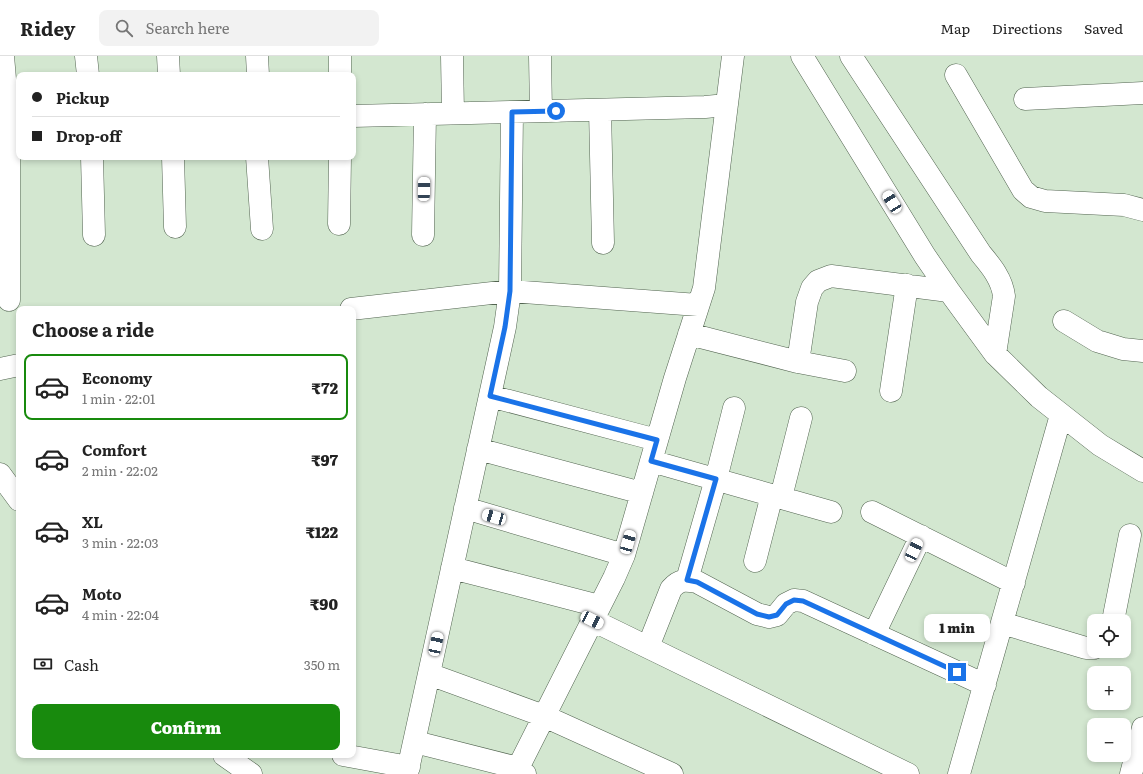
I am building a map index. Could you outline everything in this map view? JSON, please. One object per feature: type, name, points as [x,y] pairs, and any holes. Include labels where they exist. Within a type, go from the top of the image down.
[{"type":"street","points":[[3,56],[9,125],[9,300]]},
{"type":"street","points":[[86,56],[88,72]]},
{"type":"street","points":[[168,56],[169,72]]},
{"type":"street","points":[[257,56],[258,72]]},
{"type":"street","points":[[340,56],[340,72]]},
{"type":"street","points":[[452,56],[453,113]]},
{"type":"street","points":[[540,56],[542,111]]},
{"type":"street","points":[[414,742],[521,771],[544,716],[614,578],[624,554],[657,440],[704,288],[733,56]]},
{"type":"street","points":[[802,56],[925,256],[995,354],[1039,397],[1061,415],[1100,445],[1143,471]]},
{"type":"street","points":[[851,56],[981,254],[990,265],[1003,287],[1004,296],[995,354]]},
{"type":"street","points":[[956,75],[1023,190],[1031,197],[1045,201],[1124,205],[1143,210]]},
{"type":"street","points":[[1025,99],[1143,93]]},
{"type":"street","points":[[356,116],[705,107],[727,105]]},
{"type":"street","points":[[600,110],[603,243]]},
{"type":"street","points":[[356,758],[408,770],[505,327],[510,291],[512,112]]},
{"type":"street","points":[[423,234],[425,114]]},
{"type":"street","points":[[92,160],[94,235]]},
{"type":"street","points":[[173,160],[175,227]]},
{"type":"street","points":[[257,160],[262,229]]},
{"type":"street","points":[[339,224],[340,160]]},
{"type":"street","points":[[798,362],[807,302],[812,288],[818,281],[831,276],[949,291]]},
{"type":"street","points":[[891,391],[907,285]]},
{"type":"street","points":[[356,308],[510,291],[698,305]]},
{"type":"street","points":[[1064,321],[1097,342],[1123,349],[1143,351]]},
{"type":"street","points":[[689,334],[798,362],[845,371]]},
{"type":"street","points":[[0,369],[16,366]]},
{"type":"street","points":[[490,396],[657,440]]},
{"type":"street","points":[[687,580],[716,479],[734,408]]},
{"type":"street","points":[[959,774],[1061,415]]},
{"type":"street","points":[[755,561],[801,418]]},
{"type":"street","points":[[478,449],[642,493]]},
{"type":"street","points":[[651,461],[830,512]]},
{"type":"street","points":[[0,474],[16,496]]},
{"type":"street","points":[[465,508],[624,554]]},
{"type":"street","points":[[872,512],[1014,583]]},
{"type":"street","points":[[1114,614],[1130,535]]},
{"type":"street","points":[[874,634],[921,536]]},
{"type":"street","points":[[452,568],[596,613],[648,647],[908,774]]},
{"type":"street","points":[[648,647],[672,589],[678,582],[687,580],[697,582],[757,614],[769,617],[777,615],[786,604],[794,600],[803,601],[985,685]]},
{"type":"street","points":[[1002,623],[1087,648]]},
{"type":"street","points":[[429,674],[544,716],[661,772]]},
{"type":"street","points":[[1131,774],[1143,728]]},
{"type":"street","points":[[228,758],[251,774]]},
{"type":"route","points":[[556,111],[512,112],[510,291],[505,327],[490,396],[657,440],[651,461],[716,479],[687,580],[697,582],[757,614],[769,617],[777,615],[786,604],[794,600],[803,601],[957,672]]}]
